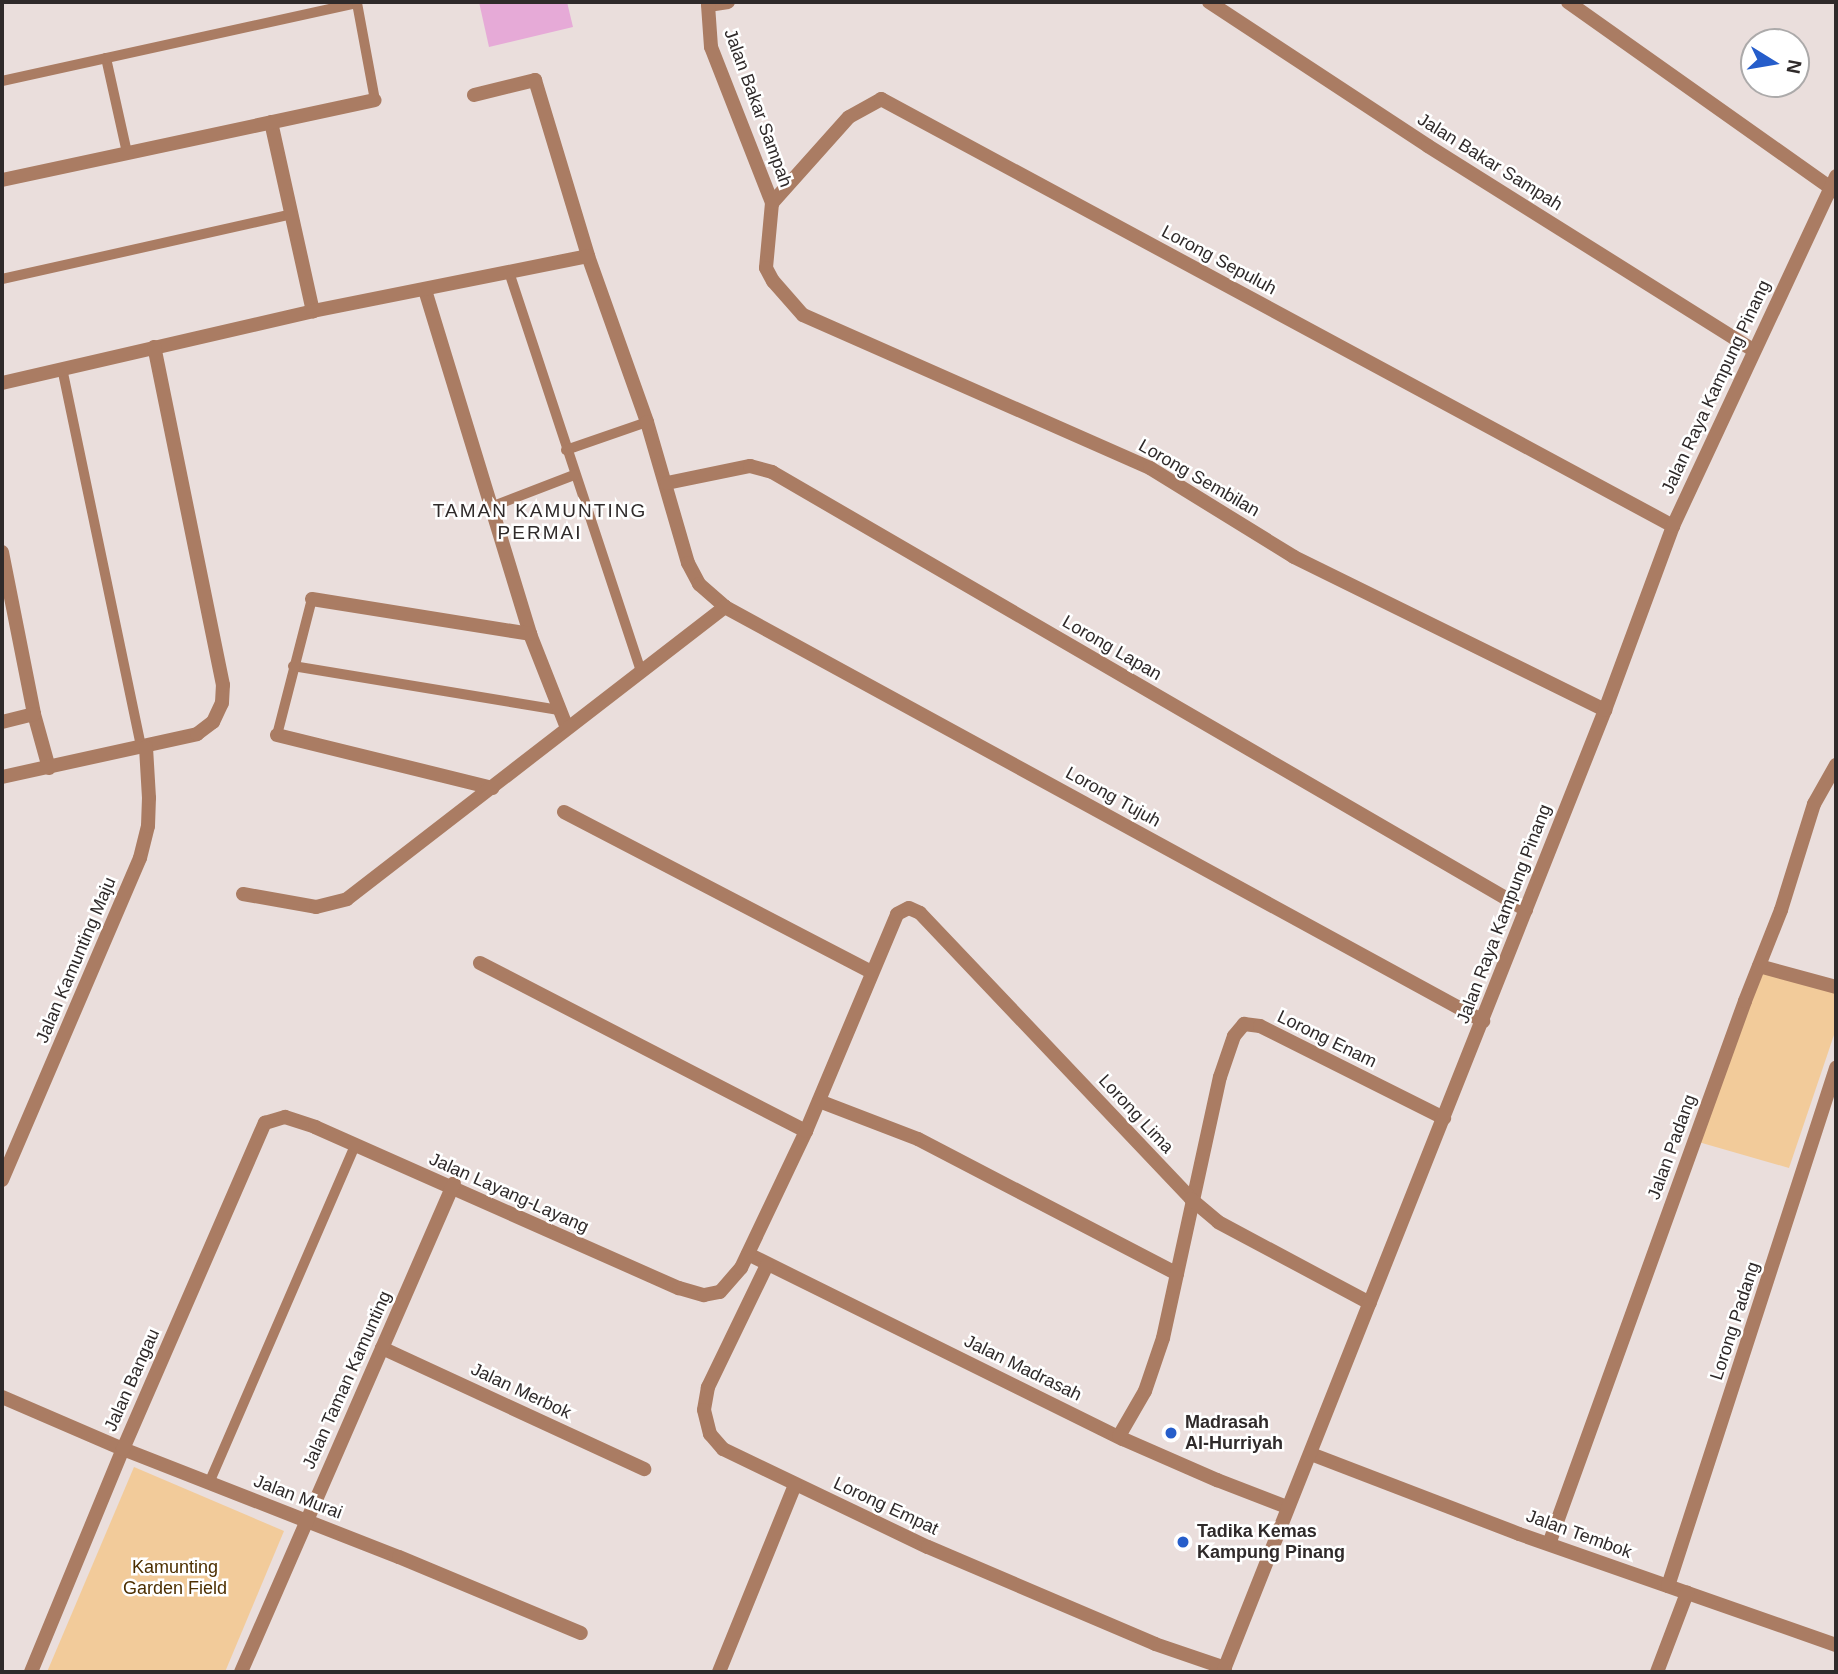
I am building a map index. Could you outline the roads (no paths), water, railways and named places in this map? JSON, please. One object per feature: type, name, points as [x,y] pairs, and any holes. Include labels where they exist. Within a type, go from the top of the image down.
[{"type":"street","name":"Jalan Bakar Sampah","points":[[728,2],[708,5],[711,47],[772,203]]},
{"type":"street","name":"Jalan Bakar Sampah","points":[[1209,2],[1428,146],[1753,350]]},
{"type":"street","points":[[1569,2],[1833,191]]},
{"type":"street","name":"Lorong Tujuh","points":[[474,95],[535,80],[588,256],[648,422],[688,563],[699,584],[725,607],[1483,1021]]},
{"type":"street","points":[[2,180],[375,100]]},
{"type":"street","name":"Lorong Sepuluh","points":[[772,203],[849,117],[881,100],[1673,526]]},
{"type":"street","points":[[271,122],[313,311]]},
{"type":"street","name":"Jalan Raya Kampung Pinang","points":[[1224,1670],[1483,1021],[1605,710],[1673,526],[1753,350],[1833,191],[1836,176]]},
{"type":"street","name":"Lorong Sembilan","points":[[772,203],[766,268],[773,282],[803,315],[1150,468],[1294,557],[1605,710]]},
{"type":"street","points":[[2,383],[313,311],[588,256]]},
{"type":"street","points":[[425,290],[530,634],[567,729]]},
{"type":"street","points":[[2,777],[197,734],[213,722],[222,703],[223,685],[154,347]]},
{"type":"street","name":"Lorong Lapan","points":[[667,483],[750,466],[772,472],[1526,910]]},
{"type":"street","points":[[2,552],[34,714],[49,768]]},
{"type":"street","points":[[312,599],[530,634]]},
{"type":"street","points":[[243,894],[316,907],[347,899],[725,607]]},
{"type":"street","points":[[2,722],[34,714]]},
{"type":"street","points":[[276,735],[493,788]]},
{"type":"street","name":"Jalan Kamunting Maju","points":[[2,1180],[140,858],[148,826],[149,798],[143,747]]},
{"type":"street","name":"Jalan Padang","points":[[1549,1544],[1781,910],[1814,804],[1836,765]]},
{"type":"street","points":[[564,812],[871,972],[806,1131],[748,1254]]},
{"type":"street","name":"Lorong Lima","points":[[871,972],[897,914],[909,908],[920,913],[1191,1199],[1218,1222],[1370,1303]]},
{"type":"street","points":[[480,963],[806,1131]]},
{"type":"street","points":[[1759,966],[1836,987]]},
{"type":"street","name":"Lorong Enam","points":[[1191,1199],[1220,1077],[1234,1036],[1244,1024],[1260,1027],[1444,1118]]},
{"type":"street","name":"Lorong Padang","points":[[1668,1586],[1836,1068]]},
{"type":"street","points":[[819,1101],[918,1139],[1177,1274]]},
{"type":"street","name":"Jalan Layang-Layang","points":[[285,1116],[453,1185],[679,1288],[704,1295],[720,1292],[732,1282],[748,1254]]},
{"type":"street","name":"Jalan Bangau","points":[[30,1672],[123,1449],[265,1123],[285,1116]]},
{"type":"street","name":"Jalan Taman Kamunting","points":[[241,1672],[453,1185]]},
{"type":"street","points":[[1119,1436],[1145,1391],[1163,1338],[1191,1199]]},
{"type":"street","name":"Jalan Madrasah","points":[[748,1254],[1179,1465],[1287,1507]]},
{"type":"street","name":"Lorong Empat","points":[[768,1265],[708,1387],[704,1410],[710,1434],[723,1449],[928,1547],[1155,1644],[1224,1670]]},
{"type":"street","name":"Jalan Merbok","points":[[382,1348],[644,1469]]},
{"type":"street","name":"Jalan Murai","points":[[2,1397],[123,1449],[581,1633]]},
{"type":"street","name":"Jalan Tembok","points":[[1311,1454],[1549,1544],[1836,1645]]},
{"type":"street","points":[[719,1672],[795,1485]]},
{"type":"street","points":[[1657,1672],[1687,1593]]},
{"type":"lane","points":[[2,81],[358,3],[375,100]]},
{"type":"lane","points":[[106,58],[127,153]]},
{"type":"lane","points":[[2,279],[292,214]]},
{"type":"lane","points":[[509,272],[641,672]]},
{"type":"lane","points":[[62,368],[143,747]]},
{"type":"lane","points":[[566,450],[648,422]]},
{"type":"lane","points":[[491,507],[574,475]]},
{"type":"lane","points":[[276,735],[312,599]]},
{"type":"lane","points":[[293,666],[560,710]]},
{"type":"lane","points":[[209,1483],[355,1145]]},
{"type":"place","name":"Madrasah Al-Hurriyah","points":[[1171,1433]]},
{"type":"place","name":"Tadika Kemas Kampung Pinang","points":[[1183,1542]]},
{"type":"district","name":"TAMAN KAMUNTING PERMAI","points":[[540,522]]},
{"type":"park label","name":"Kamunting Garden Field","points":[[175,1578]]}]
